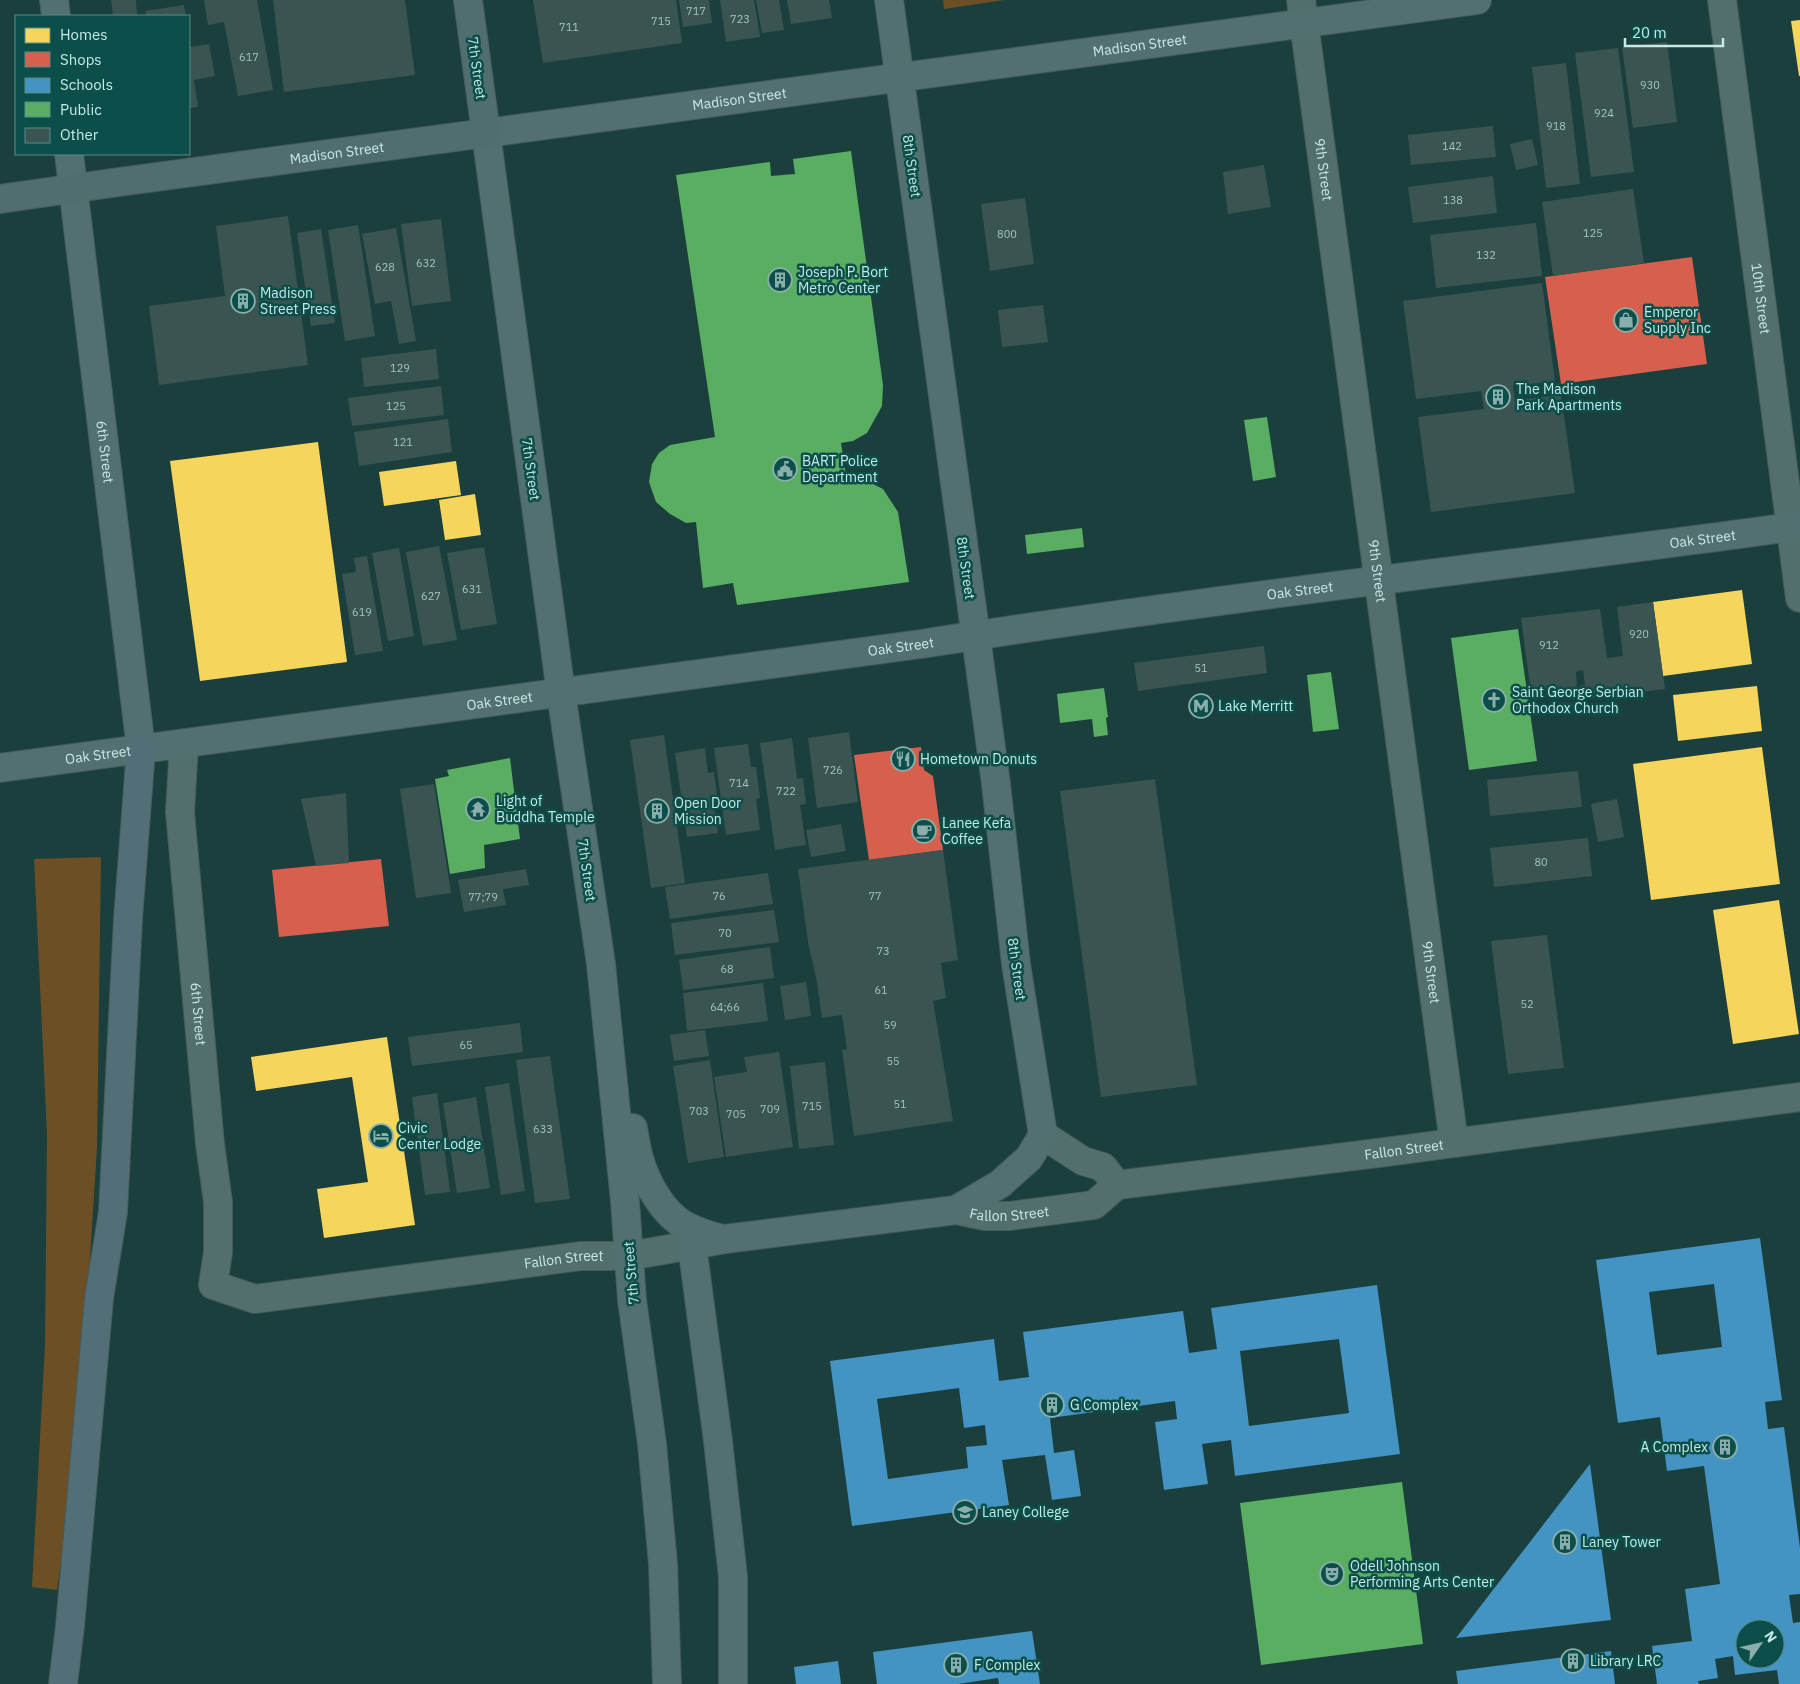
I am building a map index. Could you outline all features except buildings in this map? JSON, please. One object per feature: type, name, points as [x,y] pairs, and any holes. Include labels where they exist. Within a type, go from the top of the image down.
[{"type":"highway","points":[[62,1684],[70,1626],[99,1298],[113,1212],[128,919],[141,749]]},
{"type":"main road","points":[[54,0],[56,15]]},
{"type":"main road","name":"7th Street","points":[[468,0],[561,693],[601,964],[625,1201],[632,1300],[652,1444],[663,1564],[667,1684]]},
{"type":"main road","name":"8th Street","points":[[889,0],[996,784],[1016,964],[1043,1135]]},
{"type":"main road","name":"Madison Street","points":[[0,199],[900,78],[1302,12],[1477,0]]},
{"type":"main road","name":"6th Street","points":[[69,155],[141,749]]},
{"type":"main road","name":"Oak Street","points":[[0,768],[561,693],[1230,600],[1795,526]]},
{"type":"main road","points":[[601,964],[639,1159],[648,1180],[670,1214],[685,1226],[704,1234],[725,1239]]},
{"type":"main road","points":[[956,1210],[1000,1184],[1029,1158],[1043,1135]]},
{"type":"main road","name":"Fallon Street","points":[[692,1246],[725,1239],[956,1210]]},
{"type":"main road","points":[[692,1246],[718,1441],[732,1577],[733,1684]]},
{"type":"street","name":"10th Street","points":[[1722,0],[1795,526],[1800,598]]},
{"type":"street","name":"9th Street","points":[[1302,12],[1454,1143]]},
{"type":"street","name":"6th Street","points":[[184,744],[180,812],[210,1144],[218,1202],[218,1252],[213,1285]]},
{"type":"street","name":"Fallon Street","points":[[956,1210],[985,1216],[1010,1216],[1094,1205],[1117,1185],[1800,1097]]},
{"type":"street","points":[[1043,1135],[1083,1161],[1103,1167],[1117,1185]]},
{"type":"street","name":"Fallon Street","points":[[213,1285],[255,1299],[581,1256],[629,1256],[692,1246]]},
{"type":"shaded area","points":[[943,0],[1004,0],[944,9]]},
{"type":"shaded area","points":[[101,857],[97,1148],[79,1431],[57,1590],[32,1587],[45,1344],[47,1135],[34,859]]},
{"type":"place","name":"Joseph P. Bort Metro Center","points":[[780,280]]},
{"type":"place","name":"Madison Street Press","points":[[243,301]]},
{"type":"place","name":"Emperor Supply Inc","points":[[1626,320]]},
{"type":"place","name":"The Madison Park Apartments","points":[[1498,397]]},
{"type":"place","name":"BART Police Department","points":[[785,469]]},
{"type":"place","name":"Saint George Serbian Orthodox Church","points":[[1494,700]]},
{"type":"place","name":"Lake Merritt","points":[[1201,706]]},
{"type":"place","name":"Hometown Donuts","points":[[903,759]]},
{"type":"place","name":"Light of Buddha Temple","points":[[478,809]]},
{"type":"place","name":"Open Door Mission","points":[[657,811]]},
{"type":"place","name":"Lanee Kefa Coffee","points":[[924,831]]},
{"type":"place","name":"Civic Center Lodge","points":[[381,1136]]},
{"type":"place","name":"G Complex","points":[[1052,1405]]},
{"type":"place","name":"A Complex","points":[[1725,1447]]},
{"type":"place","name":"Laney College","points":[[965,1512]]},
{"type":"place","name":"Laney Tower","points":[[1565,1542]]},
{"type":"place","name":"Odell Johnson Performing Arts Center","points":[[1332,1574]]},
{"type":"place","name":"Library LRC","points":[[1573,1661]]},
{"type":"place","name":"F Complex","points":[[956,1665]]}]
